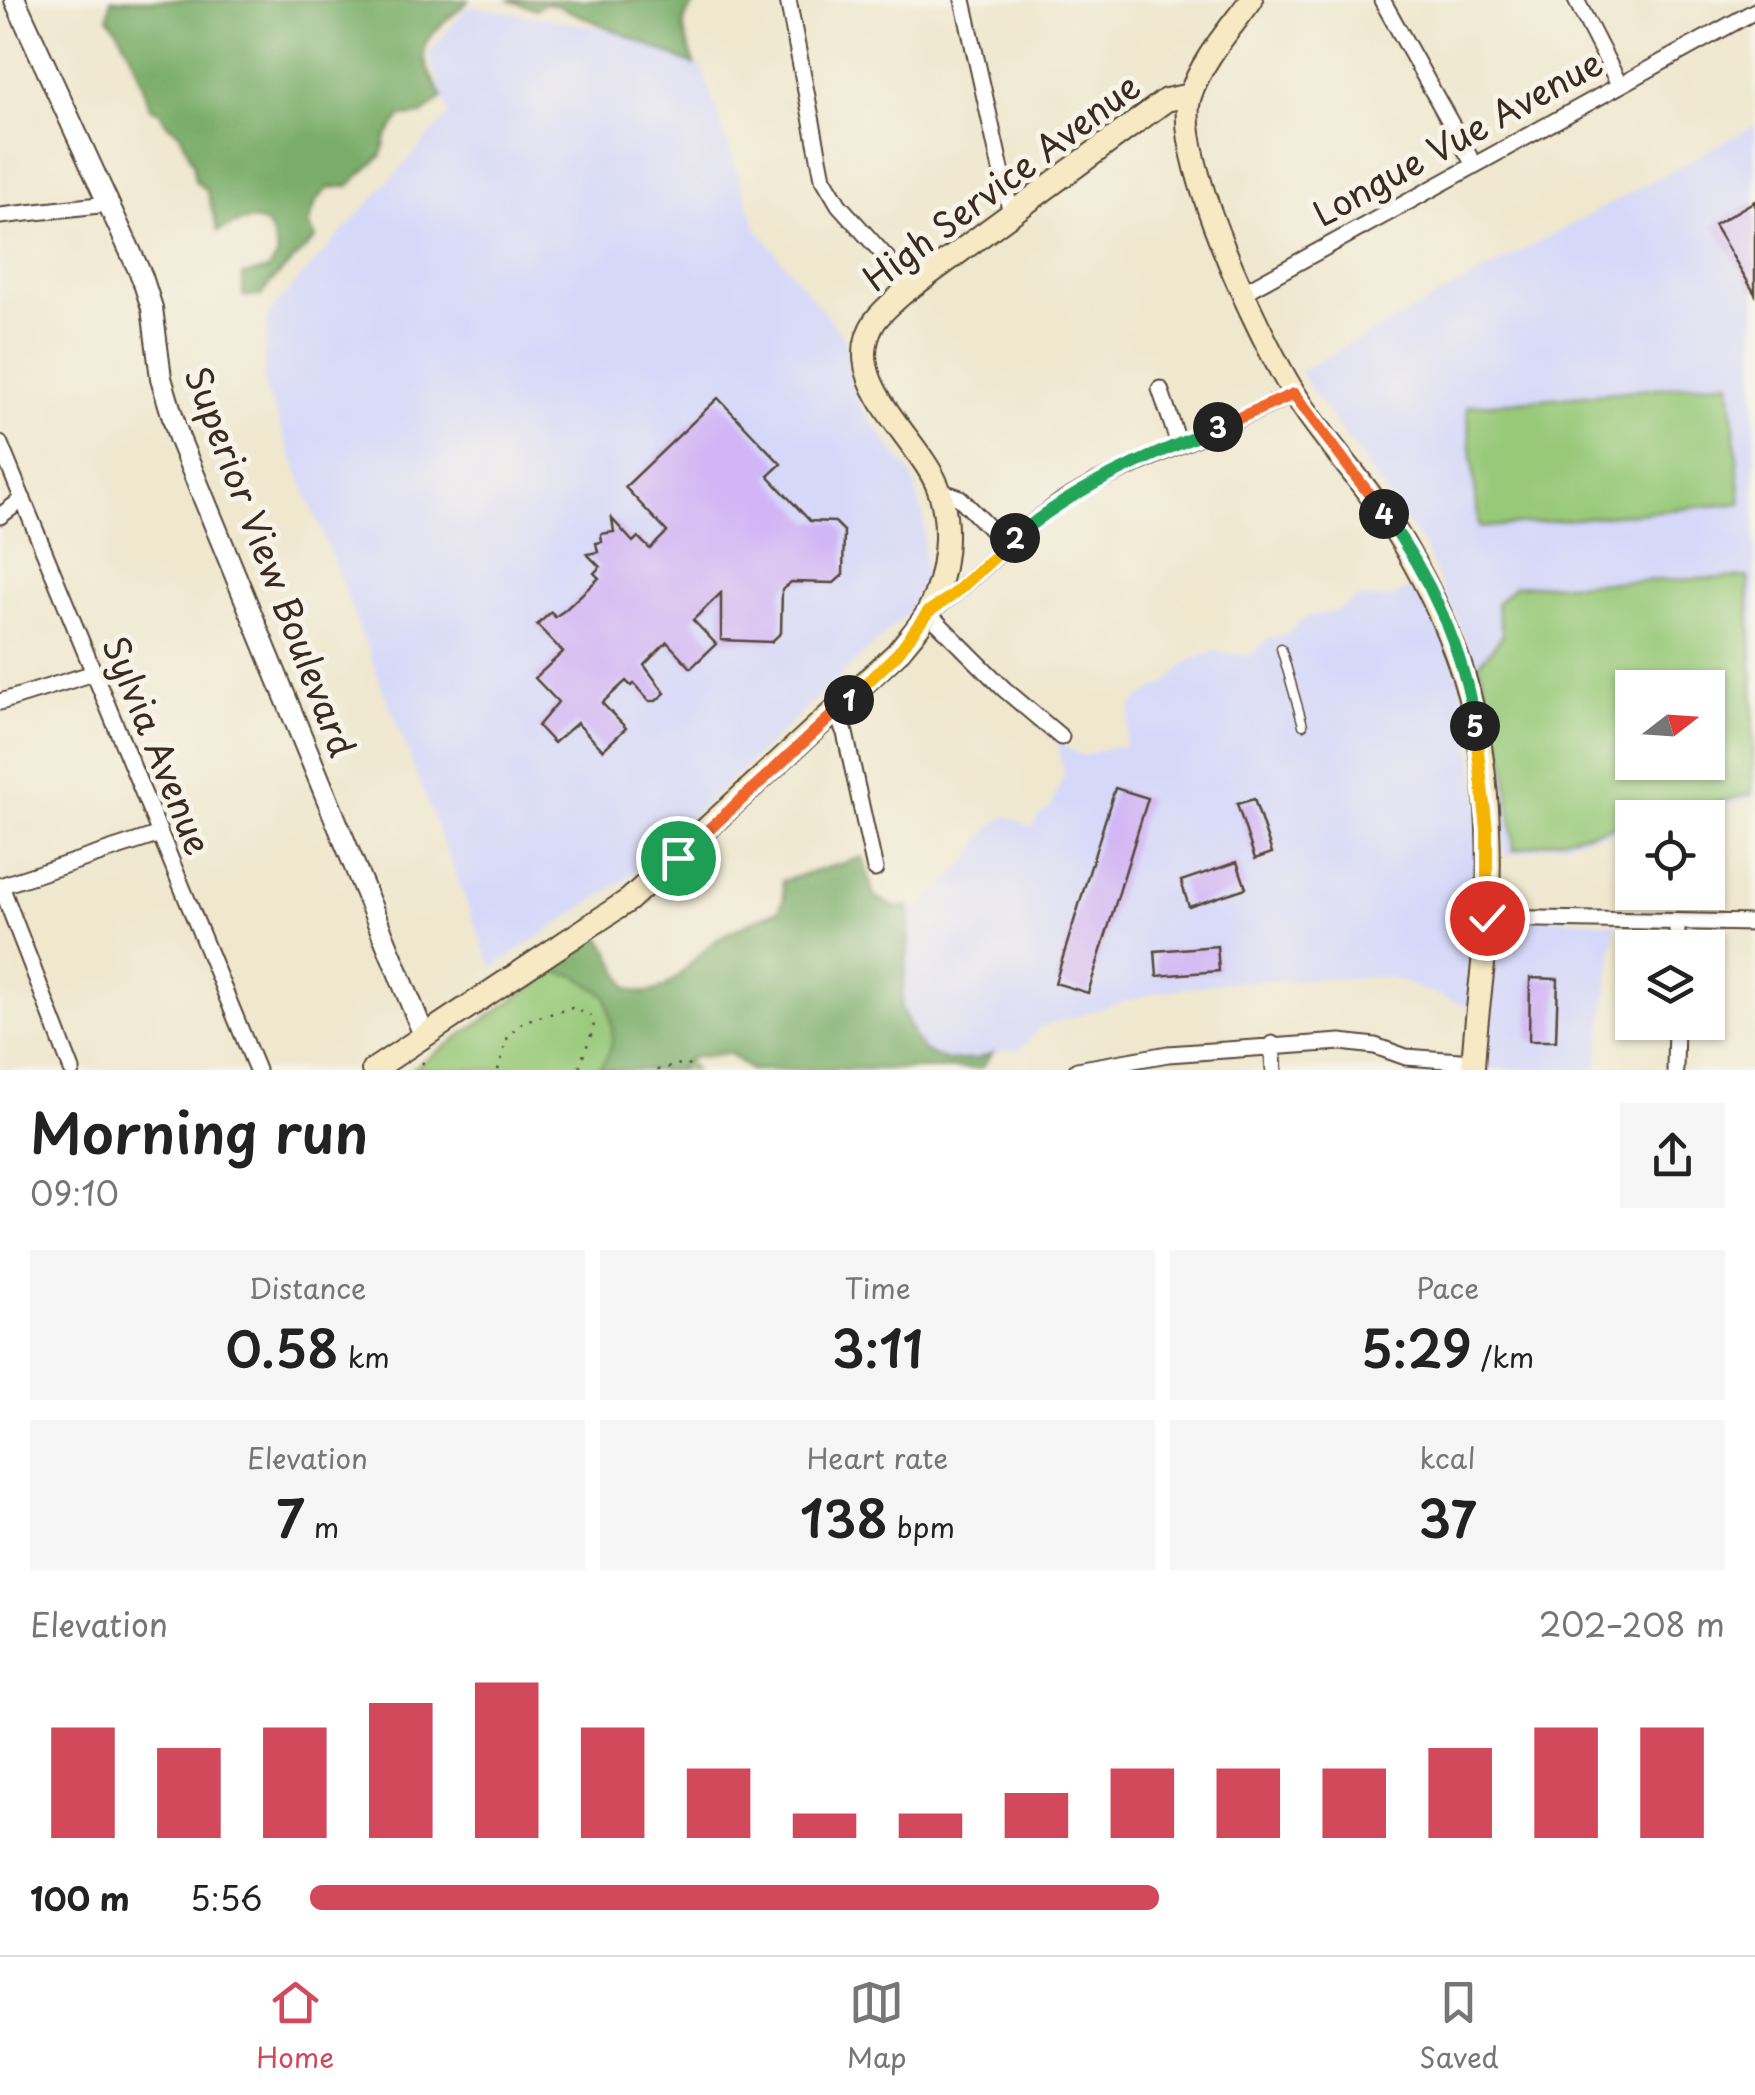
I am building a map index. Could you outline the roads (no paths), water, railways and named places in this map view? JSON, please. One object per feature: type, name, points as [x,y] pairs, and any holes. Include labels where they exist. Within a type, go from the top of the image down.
[{"type":"main road","points":[[1251,0],[1206,64],[1190,96],[1189,127],[1201,186],[1244,292],[1294,394],[1391,524],[1442,616],[1464,674],[1483,780],[1487,829],[1487,918],[1473,1066]]},
{"type":"main road","name":"High Service Avenue","points":[[373,1070],[629,900],[898,653],[928,612],[940,580],[944,552],[940,491],[926,462],[874,390],[866,356],[873,324],[912,286],[1166,100],[1190,96]]},
{"type":"street","name":"Superior View Boulevard","points":[[15,0],[149,295],[160,378],[179,438],[424,1035]]},
{"type":"street","points":[[788,0],[823,178],[839,205],[912,286]]},
{"type":"street","points":[[964,0],[1011,214]]},
{"type":"street","points":[[1382,0],[1474,165]]},
{"type":"street","points":[[1576,0],[1619,84]]},
{"type":"street","name":"Longue Vue Avenue","points":[[1244,292],[1755,11]]},
{"type":"street","points":[[0,216],[108,204]]},
{"type":"street","points":[[1160,389],[1180,444]]},
{"type":"street","points":[[1061,737],[1004,688],[928,612],[953,595],[1058,503],[1294,394]]},
{"type":"street","name":"Sylvia Avenue","points":[[0,444],[257,1070]]},
{"type":"street","points":[[940,491],[960,498],[1006,545]]},
{"type":"street","points":[[0,516],[22,499]]},
{"type":"street","points":[[0,702],[94,673]]},
{"type":"street","points":[[836,712],[875,869]]},
{"type":"street","points":[[72,1070],[0,886],[160,834]]},
{"type":"street","points":[[1487,918],[1755,923]]},
{"type":"street","points":[[1677,922],[1677,930]]},
{"type":"street","points":[[1675,1070],[1676,1040]]},
{"type":"street","points":[[1077,1070],[1168,1054],[1272,1044],[1358,1043],[1406,1057],[1473,1066]]},
{"type":"street","points":[[1272,1044],[1274,1070]]},
{"type":"lane","points":[[1281,648],[1302,725]]}]
